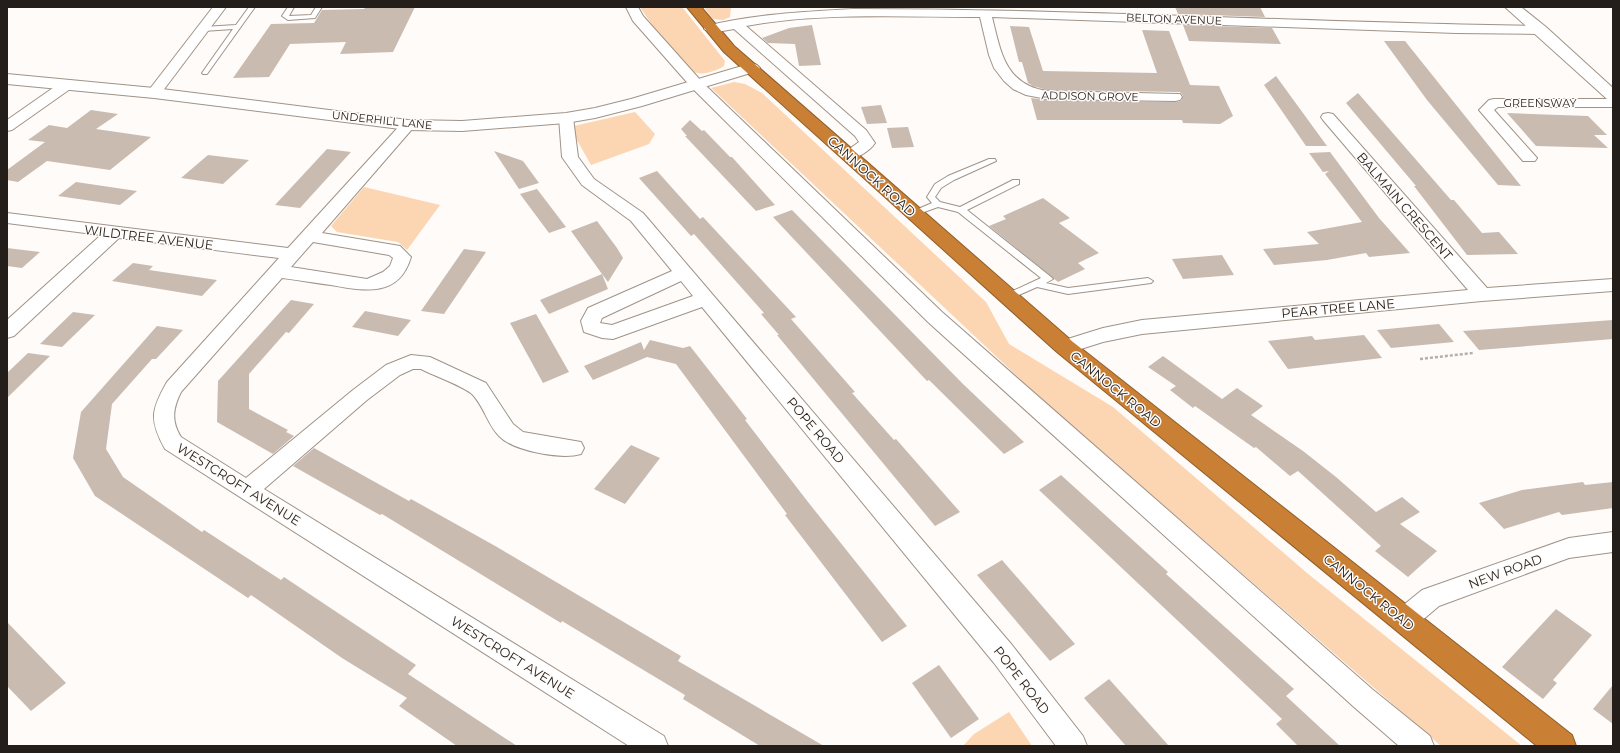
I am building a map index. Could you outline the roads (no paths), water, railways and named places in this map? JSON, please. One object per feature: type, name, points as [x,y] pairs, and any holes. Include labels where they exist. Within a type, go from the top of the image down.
[{"type":"highway","name":"CANNOCK ROAD","points":[[694,7],[729,49],[1065,347],[1561,746]]},
{"type":"street","points":[[154,93],[220,7]]},
{"type":"street","points":[[632,7],[638,18],[697,85],[935,317],[1363,698],[1420,746]]},
{"type":"street","points":[[1512,7],[1541,30],[1613,96]]},
{"type":"street","name":"BELTON AVENUE","points":[[711,29],[735,23],[768,18],[853,13],[985,13],[1307,17],[1456,29],[1541,30]]},
{"type":"street","name":"ADDISON GROVE","points":[[985,13],[997,59],[1003,71],[1017,87],[1025,92],[1047,95],[1178,94],[1188,103]]},
{"type":"street","points":[[735,23],[861,133],[867,143],[849,156]]},
{"type":"street","name":"UNDERHILL LANE","points":[[7,79],[154,93],[408,125],[490,125],[566,118],[636,103],[752,68]]},
{"type":"street","points":[[7,127],[68,84]]},
{"type":"street","name":"GREENSWAY","points":[[1529,158],[1486,110],[1494,103],[1613,103]]},
{"type":"street","name":"BALMAIN CRESCENT","points":[[1328,117],[1482,295]]},
{"type":"street","name":"POPE ROAD","points":[[566,118],[570,157],[588,182],[637,217],[1003,654],[1073,746]]},
{"type":"street","name":"WESTCROFT AVENUE","points":[[408,125],[357,184],[292,254],[174,387],[164,405],[162,418],[166,431],[173,443],[654,746]]},
{"type":"street","name":"WILDTREE AVENUE","points":[[7,218],[114,233],[292,254]]},
{"type":"street","points":[[7,331],[114,233]]},
{"type":"street","points":[[277,271],[367,284],[381,283],[392,276],[400,266],[402,257],[394,250],[309,236]]},
{"type":"street","points":[[684,273],[595,313],[590,321],[591,327],[602,332],[613,332],[706,298]]},
{"type":"street","name":"PEAR TREE LANE","points":[[1065,347],[1104,334],[1142,327],[1482,295],[1613,285]]},
{"type":"street","points":[[247,490],[360,395],[393,370],[411,362],[423,362],[479,388],[506,430],[517,439],[533,443],[573,448]]},
{"type":"street","name":"NEW ROAD","points":[[1404,620],[1431,598],[1569,548],[1613,542]]},
{"type":"lane","points":[[205,73],[252,7]]},
{"type":"lane","points":[[291,7],[285,16],[288,18],[313,17],[319,7]]},
{"type":"lane","points":[[203,29],[238,27]]},
{"type":"lane","points":[[937,204],[931,197],[938,186],[951,178],[992,161]]},
{"type":"lane","points":[[961,210],[1016,182]]},
{"type":"lane","points":[[913,213],[937,204],[961,210],[1048,279],[1007,297]]},
{"type":"lane","points":[[1035,284],[1068,291],[1148,281]]}]
